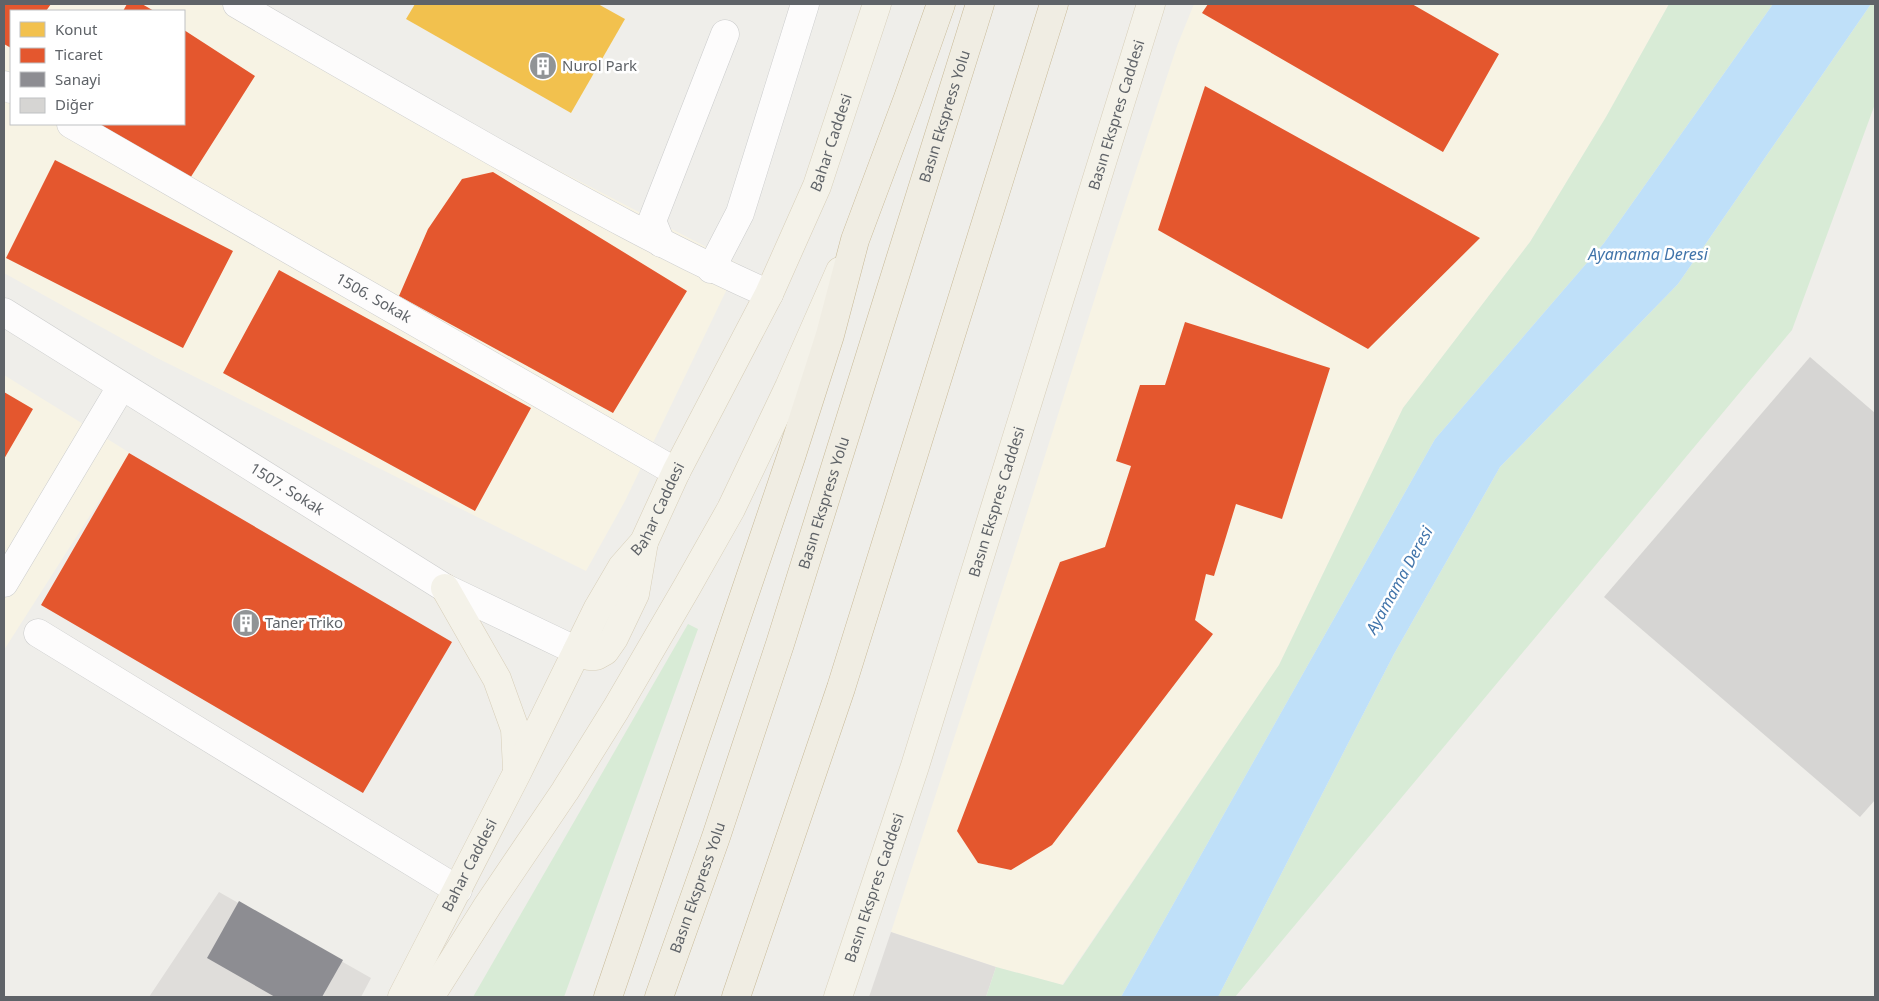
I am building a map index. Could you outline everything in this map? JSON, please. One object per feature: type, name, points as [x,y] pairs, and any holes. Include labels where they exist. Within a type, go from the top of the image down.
[{"type":"highway","points":[[608,997],[791,457],[830,335],[854,240],[908,98],[941,4]]},
{"type":"highway","name":"Basın Ekspress Yolu","points":[[659,997],[716,837],[780,644],[980,4]]},
{"type":"highway","points":[[736,997],[841,688],[1054,4]]},
{"type":"main road","name":"Bahar Caddesi","points":[[402,997],[517,773],[598,608],[622,567],[644,542],[676,472],[769,294],[817,186],[877,4]]},
{"type":"main road","name":"Basın Ekspres Caddesi","points":[[838,997],[918,756],[1151,4]]},
{"type":"main road","points":[[430,997],[565,791],[616,709],[687,587],[739,492],[854,240]]},
{"type":"main road","points":[[445,588],[497,679],[515,729],[517,773]]},
{"type":"street","points":[[237,4],[318,52],[620,222],[711,269],[769,294]]},
{"type":"street","points":[[711,269],[740,213],[805,4]]},
{"type":"street","points":[[661,243],[652,222],[724,34]]},
{"type":"street","name":"1506. Sokak","points":[[73,125],[676,472]]},
{"type":"street","name":"1507. Sokak","points":[[4,312],[445,588],[577,651]]},
{"type":"street","points":[[4,583],[121,386]]},
{"type":"street","points":[[38,633],[458,890]]},
{"type":"shaded area","points":[[4,4],[239,4],[739,264],[625,501],[586,571],[155,357],[4,273]]},
{"type":"shaded area","points":[[1194,4],[1669,4],[1606,117],[1530,242],[1403,408],[1279,665],[1062,985],[996,967],[891,932],[1013,557],[1110,250],[1177,46]]},
{"type":"shaded area","points":[[4,375],[130,453],[4,650]]},
{"type":"shaded area","points":[[219,892],[371,978],[361,997],[149,997]]},
{"type":"shaded area","points":[[891,932],[996,967],[986,997],[869,997]]},
{"type":"green space","points":[[1669,4],[1773,4],[1604,243],[1435,439],[1121,997],[986,997],[996,967],[1063,985],[1279,665],[1403,408],[1530,242],[1606,117]]},
{"type":"green space","points":[[1871,4],[1875,4],[1875,104],[1792,330],[1235,997],[1218,997],[1394,654],[1500,467],[1678,284]]},
{"type":"green space","points":[[688,624],[698,629],[564,997],[473,997]]},
{"type":"water","name":"Ayamama Deresi","points":[[1773,4],[1871,4],[1678,284],[1500,467],[1394,654],[1218,997],[1121,997],[1435,439],[1604,243]]},
{"type":"building: Konut","name":"Nurol Park","points":[[415,4],[598,4],[625,19],[571,113],[406,19]]},
{"type":"building: Ticaret","points":[[4,4],[51,4],[47,10],[10,10],[10,47],[4,44]]},
{"type":"building: Ticaret","points":[[127,4],[142,4],[152,10],[124,10]]},
{"type":"building: Ticaret","points":[[1208,4],[1412,4],[1499,54],[1443,152],[1202,13]]},
{"type":"building: Ticaret","points":[[185,31],[255,76],[187,183],[97,125],[185,125]]},
{"type":"building: Ticaret","points":[[1205,86],[1480,238],[1368,349],[1158,230]]},
{"type":"building: Ticaret","points":[[55,160],[233,251],[183,348],[6,258]]},
{"type":"building: Ticaret","points":[[493,172],[687,291],[613,413],[399,296],[428,229],[462,179]]},
{"type":"building: Ticaret","points":[[279,270],[531,408],[475,511],[223,373]]},
{"type":"building: Ticaret","points":[[1185,322],[1330,368],[1282,519],[1236,504],[1214,576],[1206,574],[1195,620],[1213,634],[1052,845],[1011,870],[978,863],[957,831],[1060,562],[1105,547],[1131,466],[1116,461],[1140,385],[1165,385]]},
{"type":"building: Ticaret","points":[[4,392],[33,409],[4,459]]},
{"type":"building: Ticaret","name":"Taner Triko","points":[[129,453],[452,642],[363,793],[41,605]]},
{"type":"building: Sanayi","points":[[239,901],[343,960],[322,997],[275,997],[207,958]]},
{"type":"building: Diğer","points":[[1810,357],[1875,413],[1875,800],[1860,817],[1604,597]]},
{"type":"place","name":"Nurol Park","points":[[543,66]]},
{"type":"place","name":"Taner Triko","points":[[246,623]]}]
